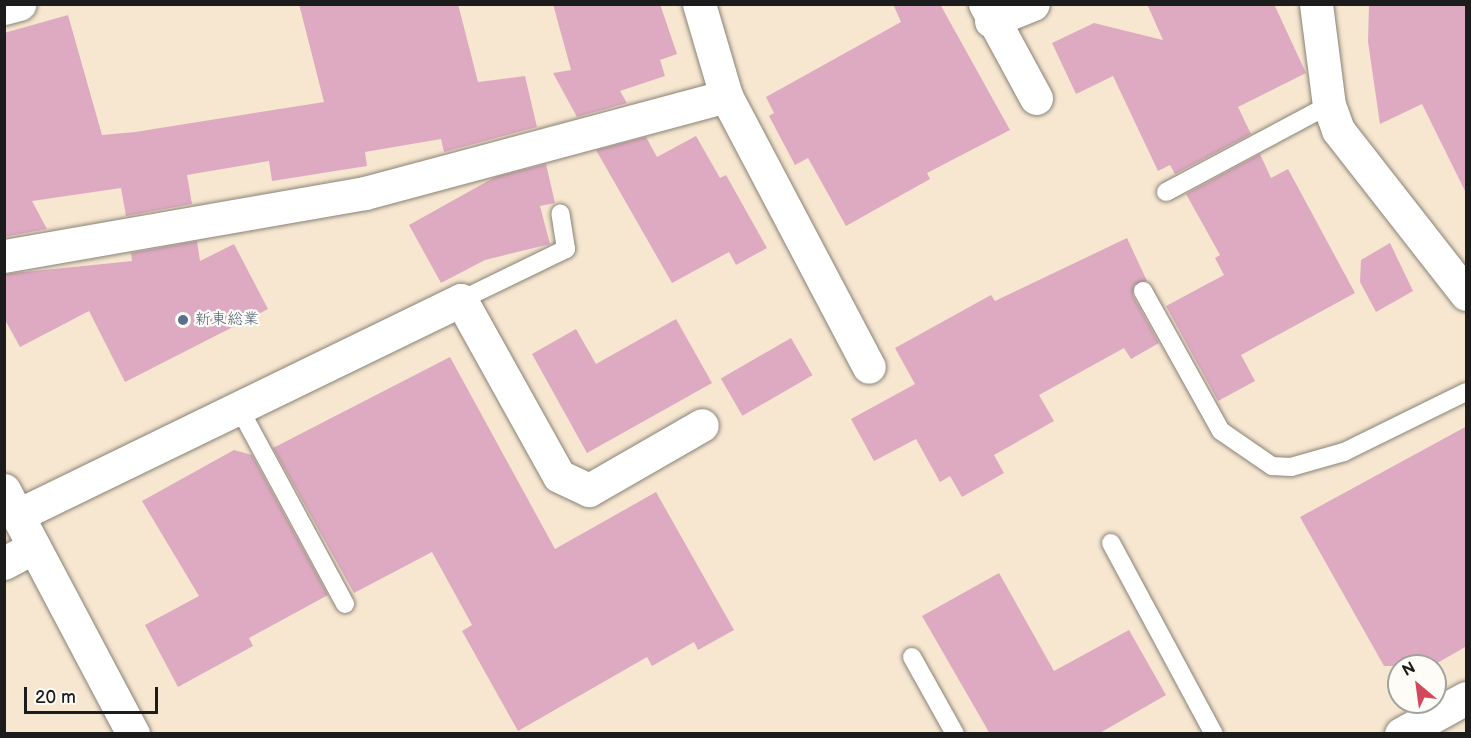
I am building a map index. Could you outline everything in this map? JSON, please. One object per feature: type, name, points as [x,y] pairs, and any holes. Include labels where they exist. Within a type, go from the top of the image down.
[{"type":"street","points":[[4,8],[19,4]]},
{"type":"street","points":[[699,4],[726,96],[868,367]]},
{"type":"street","points":[[1033,4],[988,13],[1036,98]]},
{"type":"street","points":[[1316,4],[1329,105],[1338,130],[1465,288]]},
{"type":"street","points":[[4,256],[365,193],[726,96]]},
{"type":"street","points":[[133,734],[11,503],[238,406],[462,300],[559,476],[589,490],[702,425]]},
{"type":"street","points":[[4,563],[34,547]]},
{"type":"street","points":[[1401,734],[1467,698]]},
{"type":"lane","points":[[1166,192],[1329,105]]},
{"type":"lane","points":[[462,300],[566,249],[560,213]]},
{"type":"lane","points":[[1143,291],[1221,431],[1272,466],[1291,467],[1344,452],[1467,392]]},
{"type":"lane","points":[[238,406],[345,604]]},
{"type":"lane","points":[[1111,543],[1214,734]]},
{"type":"lane","points":[[912,657],[955,734]]},
{"type":"building","points":[[299,4],[458,4],[478,82],[525,76],[537,127],[444,152],[441,139],[365,152],[367,166],[272,181],[269,161],[187,175],[192,204],[126,216],[121,188],[32,201],[47,229],[4,237],[4,33],[68,15],[102,135],[135,132],[324,102]]},
{"type":"building","points":[[553,4],[660,4],[677,54],[660,60],[665,76],[620,91],[627,103],[577,117],[553,73],[571,70]]},
{"type":"building","points":[[893,4],[940,4],[1010,130],[927,173],[930,179],[846,226],[808,158],[795,165],[769,116],[774,113],[766,97],[901,22]]},
{"type":"building","points":[[1147,4],[1274,4],[1306,73],[1238,107],[1251,134],[1175,174],[1170,165],[1158,171],[1113,76],[1076,94],[1052,43],[1094,23],[1163,40]]},
{"type":"building","points":[[1369,4],[1467,4],[1467,195],[1422,104],[1380,124],[1368,42]]},
{"type":"building","points":[[696,136],[720,178],[726,175],[767,248],[736,265],[729,252],[672,283],[596,150],[646,137],[657,157]]},
{"type":"building","points":[[1260,154],[1271,178],[1288,169],[1355,293],[1241,355],[1255,381],[1218,401],[1166,306],[1224,275],[1215,258],[1220,255],[1186,194]]},
{"type":"building","points":[[546,164],[555,203],[540,206],[550,244],[485,260],[441,283],[409,225],[495,177]]},
{"type":"building","points":[[1127,238],[1147,281],[1134,285],[1133,296],[1159,343],[1131,359],[1124,348],[1039,395],[1054,421],[994,455],[1004,473],[962,497],[950,476],[940,482],[916,439],[874,461],[851,419],[915,384],[895,348],[991,295],[995,301]]},
{"type":"building","points":[[197,241],[200,261],[234,244],[268,309],[125,382],[89,311],[20,347],[4,318],[4,274],[132,261],[131,253]]},
{"type":"building","points":[[1390,243],[1413,291],[1376,312],[1360,282],[1361,260]]},
{"type":"building","points":[[676,319],[712,383],[587,453],[532,354],[576,329],[596,364]]},
{"type":"building","points":[[791,338],[812,375],[742,416],[721,378]]},
{"type":"building","points":[[450,357],[555,549],[656,492],[734,630],[698,650],[694,642],[652,666],[647,657],[518,731],[462,631],[472,625],[432,552],[354,593],[273,448]]},
{"type":"building","points":[[1467,426],[1467,646],[1447,657],[1447,654],[1387,654],[1387,666],[1384,666],[1300,517]]},
{"type":"building","points":[[234,450],[252,455],[328,595],[249,638],[253,646],[178,687],[145,625],[199,596],[142,501]]},
{"type":"building","points":[[999,573],[1054,671],[1129,630],[1166,695],[1098,734],[990,734],[922,616]]},
{"type":"place","name":"新東総業","points":[[183,320]]}]
